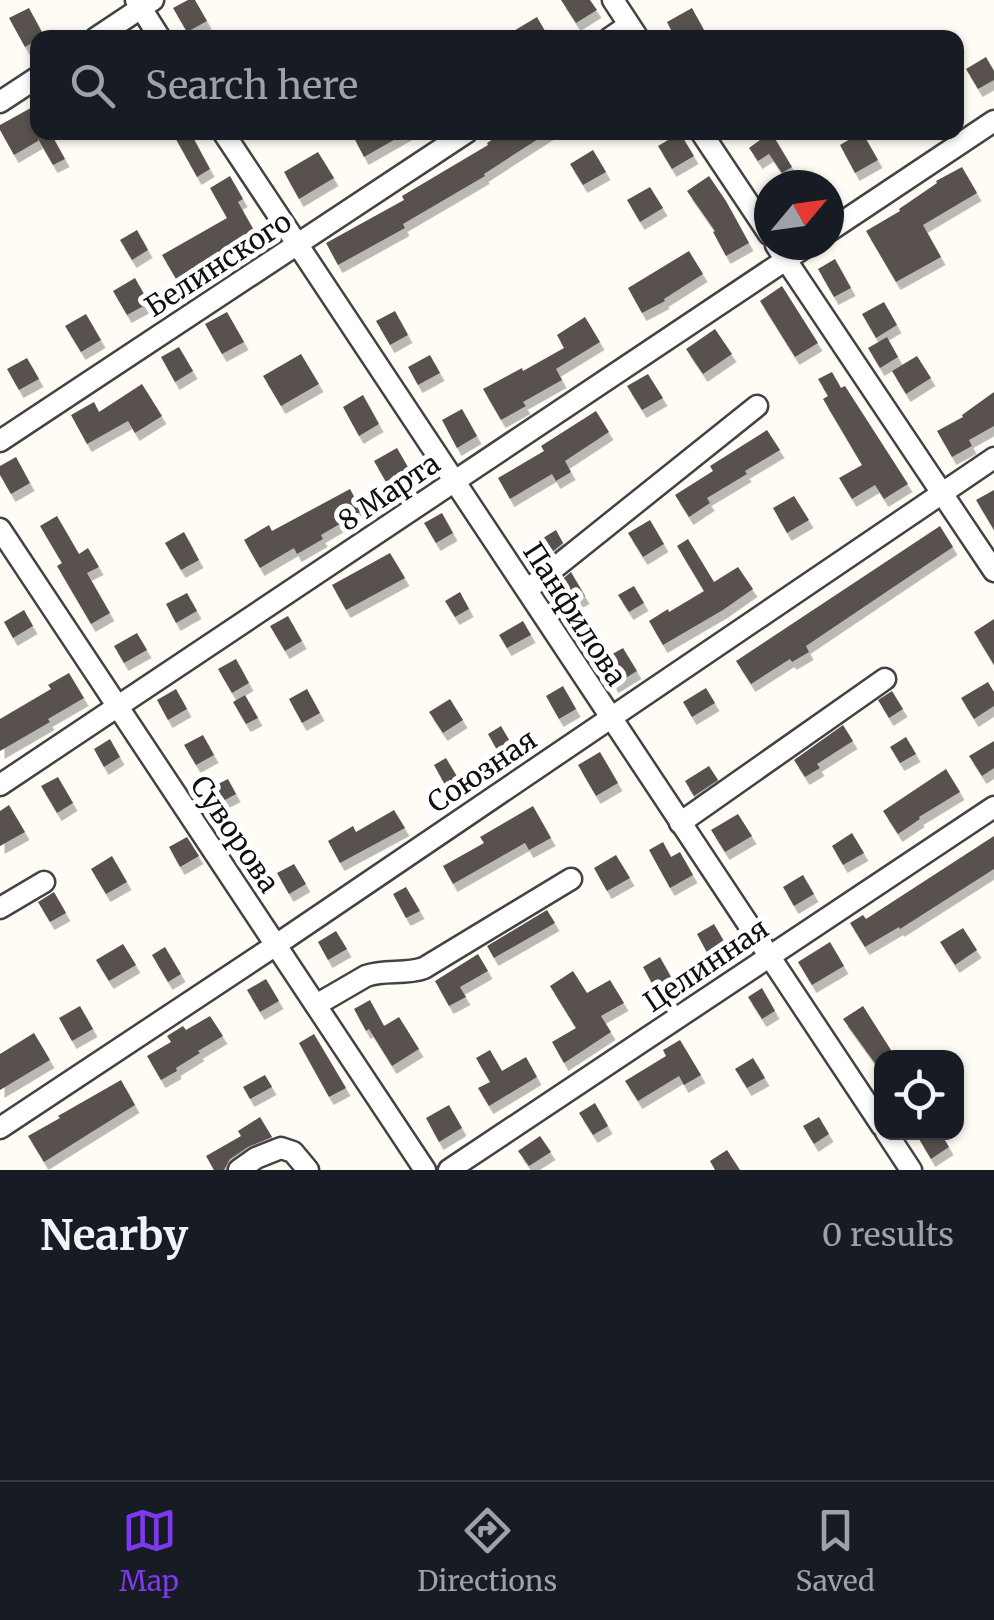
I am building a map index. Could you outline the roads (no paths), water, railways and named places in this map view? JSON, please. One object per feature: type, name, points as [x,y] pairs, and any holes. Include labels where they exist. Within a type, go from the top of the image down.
[{"type":"street","points":[[613,0],[633,30]]},
{"type":"street","points":[[107,30],[143,3],[156,30]]},
{"type":"street","points":[[0,102],[30,82]]},
{"type":"street","points":[[844,221],[994,121]]},
{"type":"street","name":"Панфилова","points":[[228,140],[874,1114]]},
{"type":"street","name":"Белинского","points":[[0,441],[455,140]]},
{"type":"street","points":[[706,140],[754,212]]},
{"type":"street","name":"8 Марта","points":[[0,785],[454,481],[770,260]]},
{"type":"street","points":[[786,260],[994,571]]},
{"type":"street","points":[[526,590],[758,406]]},
{"type":"street","name":"Союзная","points":[[0,1128],[994,458]]},
{"type":"street","name":"Суворова","points":[[0,528],[425,1170]]},
{"type":"street","points":[[680,822],[885,679]]},
{"type":"street","name":"Целинная","points":[[449,1170],[994,807]]},
{"type":"street","points":[[316,1005],[374,973],[415,972],[424,968],[572,879]]},
{"type":"street","points":[[0,908],[44,882]]},
{"type":"street","points":[[891,1140],[910,1170]]},
{"type":"street","points":[[239,1170],[281,1148],[292,1152],[308,1170]]}]
